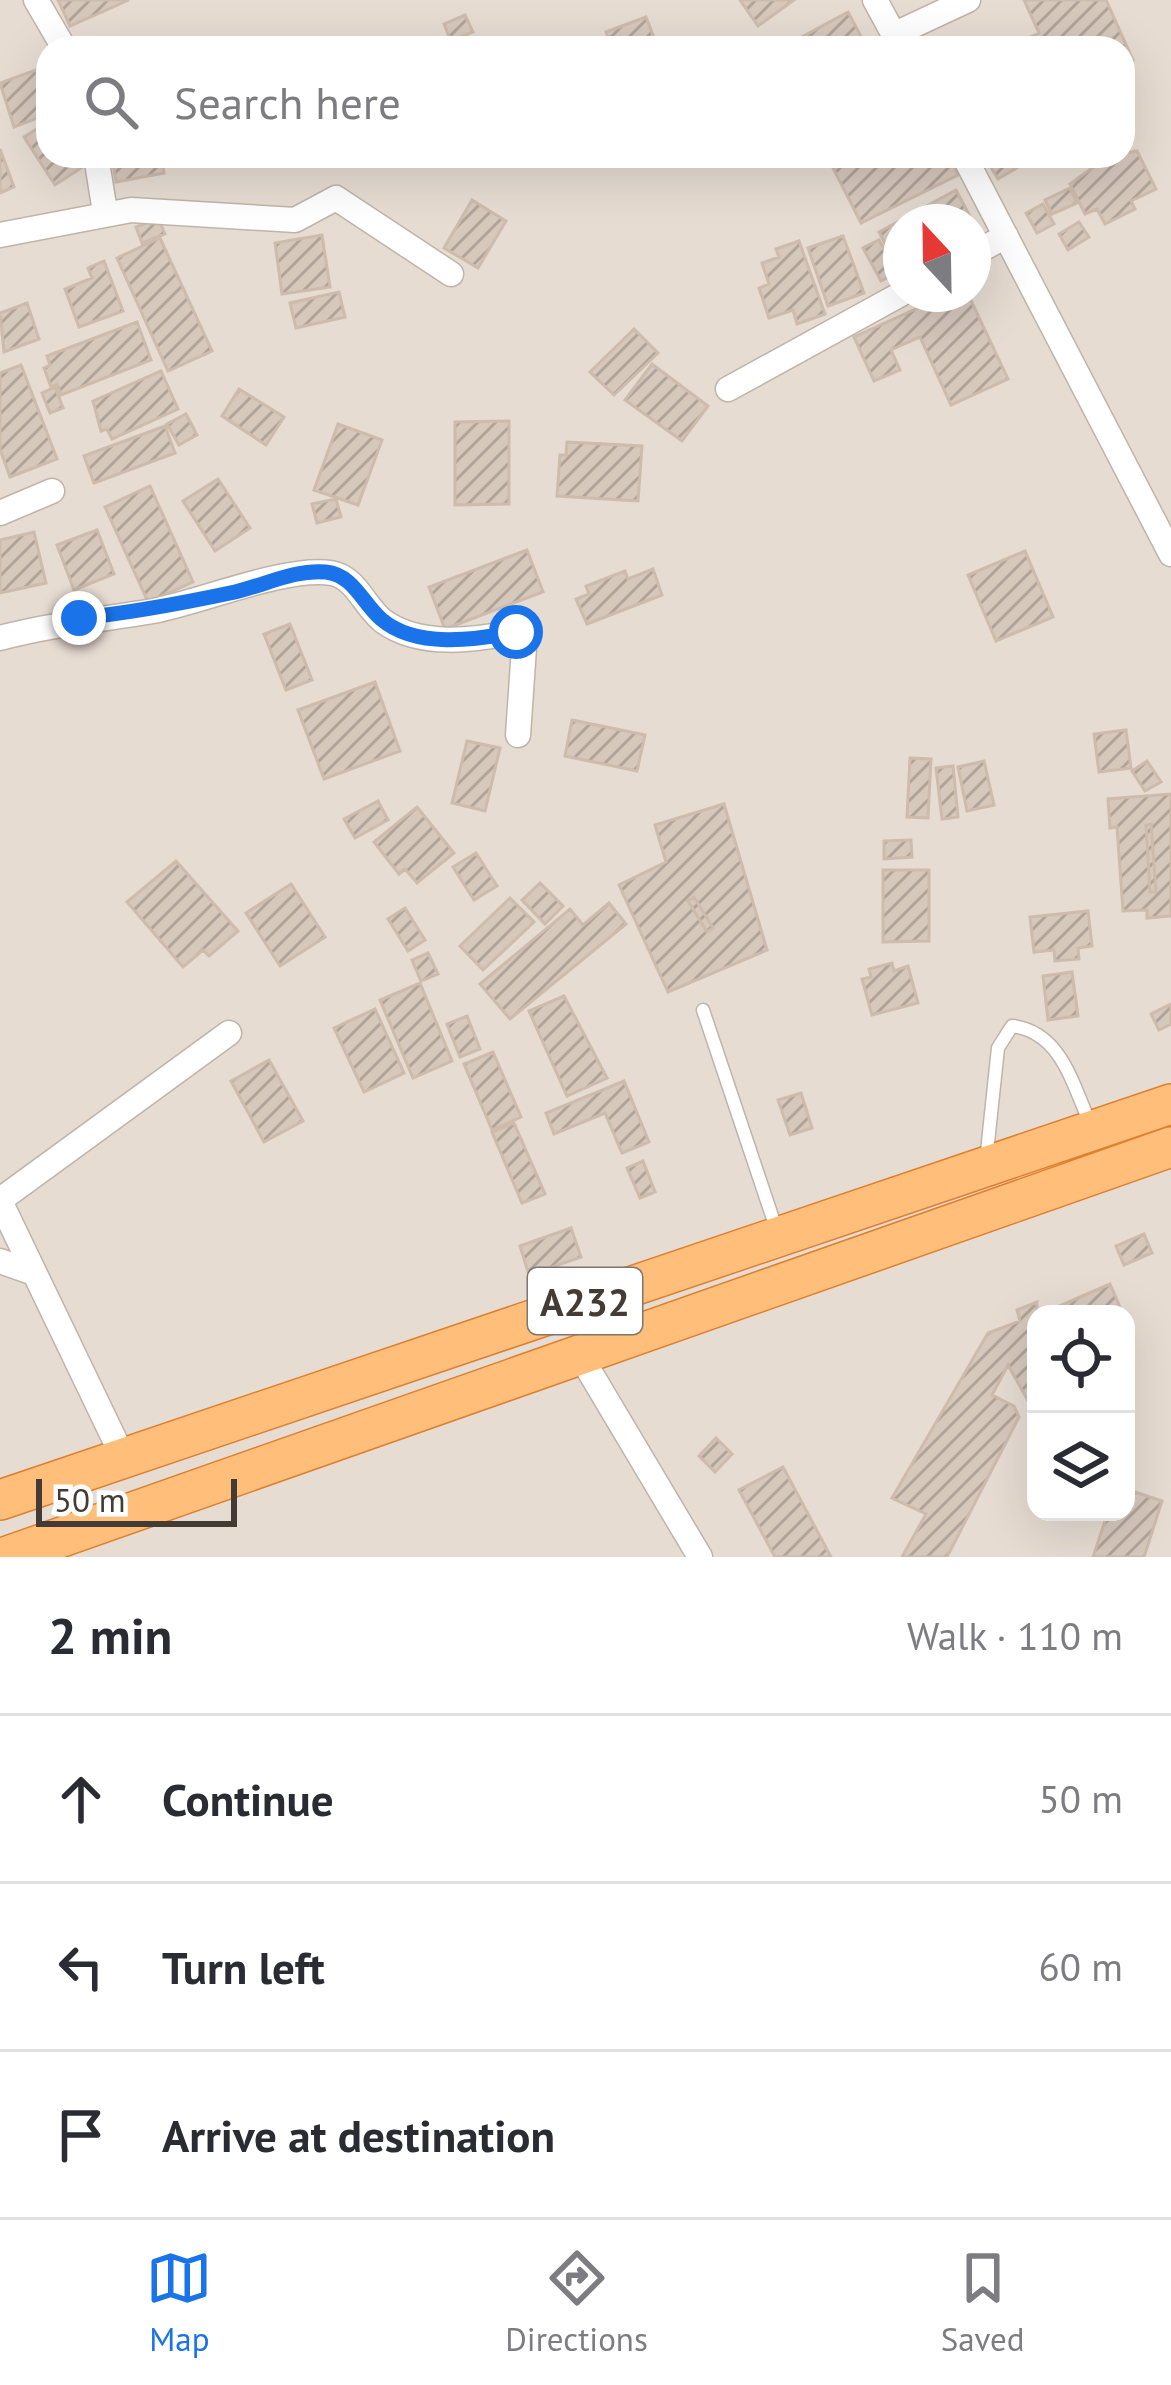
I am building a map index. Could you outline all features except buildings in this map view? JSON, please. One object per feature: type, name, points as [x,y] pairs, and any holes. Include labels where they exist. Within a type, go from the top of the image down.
[{"type":"highway","name":"A232","points":[[0,1500],[986,1162],[1171,1104]]},
{"type":"highway","name":"A232","points":[[31,1553],[578,1352],[1171,1147]]},
{"type":"street","points":[[36,0],[57,36]]},
{"type":"street","points":[[875,0],[894,36]]},
{"type":"street","points":[[907,36],[968,0]]},
{"type":"street","points":[[98,168],[105,212]]},
{"type":"street","points":[[970,168],[1171,554]]},
{"type":"street","points":[[0,235],[105,212],[295,220],[336,198],[451,274]]},
{"type":"street","points":[[991,244],[1006,236]]},
{"type":"street","points":[[728,389],[883,304]]},
{"type":"street","points":[[0,513],[52,491]]},
{"type":"street","points":[[0,638],[79,618],[154,610],[298,573],[326,572],[345,577],[385,622],[400,628],[461,643],[516,632],[524,648],[518,735]]},
{"type":"street","points":[[122,1456],[0,1200],[230,1033]]},
{"type":"street","points":[[0,1262],[31,1272]]},
{"type":"street","points":[[578,1352],[700,1557]]},
{"type":"lane","points":[[703,1010],[779,1236]]},
{"type":"lane","points":[[986,1162],[998,1048],[1012,1026],[1032,1028],[1054,1045],[1093,1127]]},
{"type":"shaded area","points":[[0,0],[1171,0],[1171,1557],[0,1557]]},
{"type":"route","points":[[79,618],[154,610],[298,573],[326,572],[345,577],[385,622],[400,628],[461,643],[516,632]]}]
